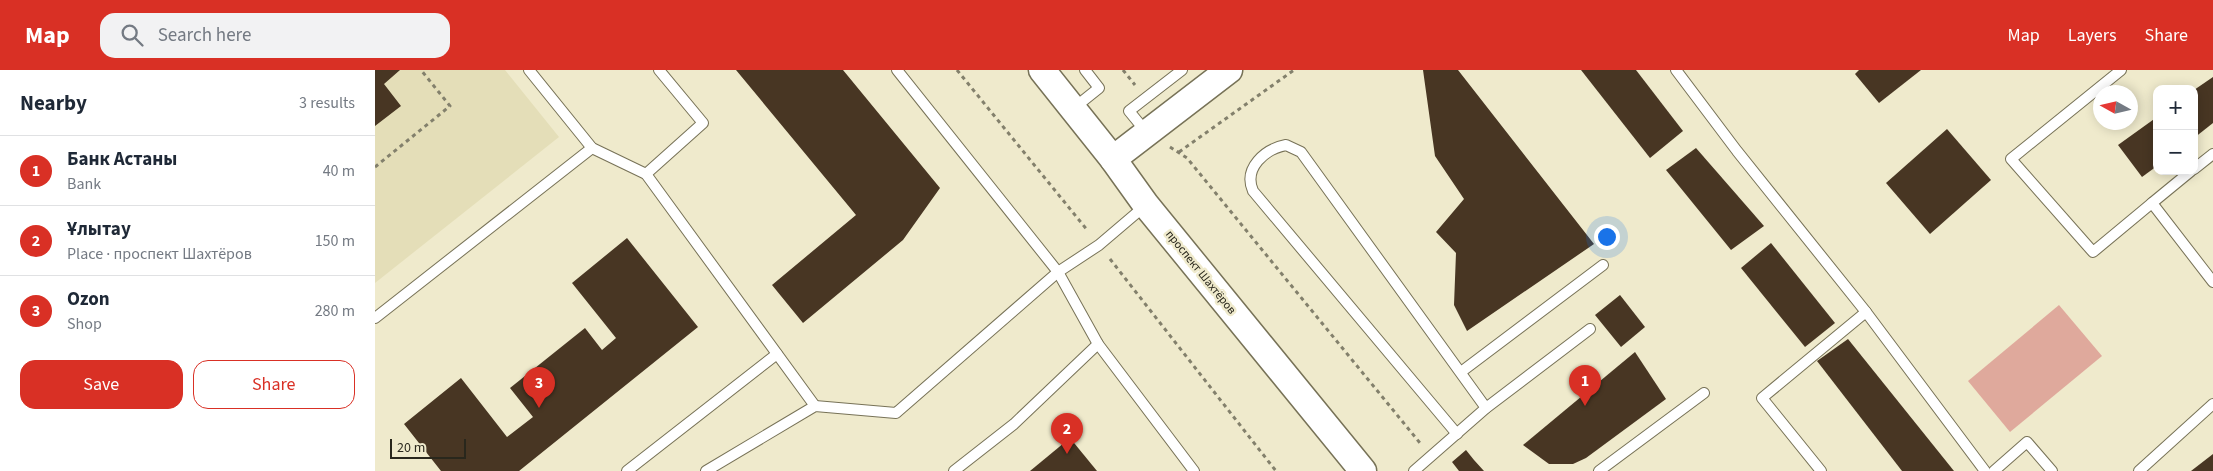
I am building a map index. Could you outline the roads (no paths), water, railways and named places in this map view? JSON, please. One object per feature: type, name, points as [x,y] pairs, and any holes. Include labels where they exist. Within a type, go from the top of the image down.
[{"type":"street","name":"проспект Шахтёров","points":[[1042,70],[1113,159],[1146,205],[1363,471]]},
{"type":"street","points":[[1113,159],[1229,70]]},
{"type":"lane","points":[[529,70],[591,148],[646,174],[815,406]]},
{"type":"lane","points":[[646,174],[703,123],[659,70]]},
{"type":"lane","points":[[897,70],[1058,272],[1098,344],[1194,471]]},
{"type":"lane","points":[[1073,108],[1099,88],[1085,70]]},
{"type":"lane","points":[[1148,134],[1129,111],[1182,70]]},
{"type":"lane","points":[[1676,70],[1737,151],[1866,312],[1985,471]]},
{"type":"lane","points":[[2121,70],[2011,159],[2093,252],[2186,175]]},
{"type":"lane","points":[[1457,434],[1253,191],[1250,183],[1251,174],[1257,160],[1273,148],[1286,145],[1301,152],[1486,408]]},
{"type":"lane","points":[[375,318],[591,148]]},
{"type":"lane","points":[[2198,166],[2213,154]]},
{"type":"lane","points":[[2152,203],[2213,282]]},
{"type":"lane","points":[[707,471],[815,406],[896,413],[1058,272],[1099,245],[1146,205]]},
{"type":"lane","points":[[1461,372],[1603,265]]},
{"type":"lane","points":[[1821,471],[1763,398],[1866,312]]},
{"type":"lane","points":[[1414,471],[1486,408],[1590,329]]},
{"type":"lane","points":[[954,471],[1014,424],[1098,344]]},
{"type":"lane","points":[[627,471],[777,354]]},
{"type":"lane","points":[[1599,471],[1704,393]]},
{"type":"lane","points":[[2139,471],[2213,404]]},
{"type":"lane","points":[[1994,471],[2027,442],[2052,471]]},
{"type":"place","name":"Банк Астаны","points":[[1585,406]]},
{"type":"place","name":"Ozon","points":[[539,408]]},
{"type":"place","name":"Ұлытау","points":[[1067,454]]}]
